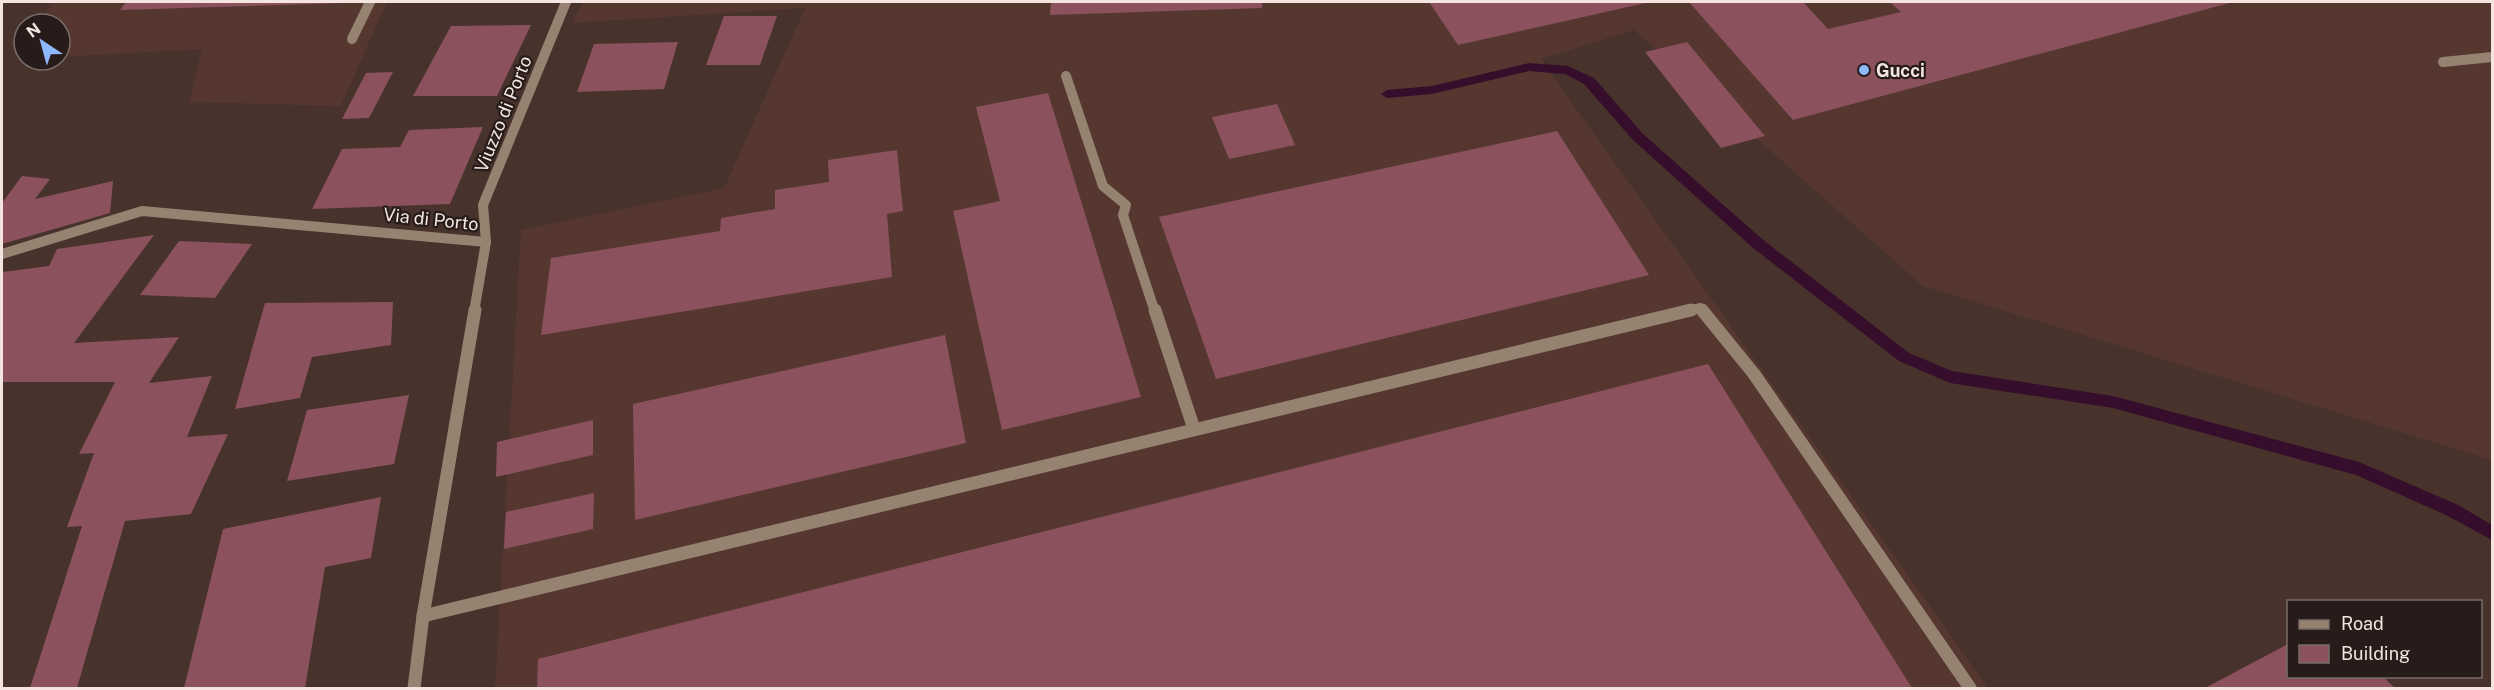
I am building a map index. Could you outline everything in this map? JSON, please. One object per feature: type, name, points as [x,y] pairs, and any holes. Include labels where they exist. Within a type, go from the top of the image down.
[{"type":"street","points":[[352,39],[370,2]]},
{"type":"street","name":"Viuzzo di Porto","points":[[486,242],[483,205],[566,2]]},
{"type":"street","points":[[2443,62],[2493,57]]},
{"type":"street","points":[[1066,76],[1104,186],[1126,205],[1123,215],[1194,429]]},
{"type":"street","name":"Via di Porto","points":[[2,254],[142,211],[486,242],[423,616],[414,688]]},
{"type":"street","points":[[423,616],[1700,308],[1754,374],[1970,688]]},
{"type":"shaded area","points":[[53,2],[387,2],[341,106],[189,102],[202,49],[72,56],[72,12],[46,12]]},
{"type":"shaded area","points":[[583,2],[2492,2],[2492,460],[1923,286],[1634,30],[1541,59],[1988,688],[495,688],[521,230],[724,188],[805,8],[572,23]]},
{"type":"building","points":[[126,2],[344,2],[344,3],[120,10]]},
{"type":"building","points":[[1051,2],[1262,2],[1262,8],[1050,15]]},
{"type":"building","points":[[1429,2],[1650,2],[1458,45]]},
{"type":"building","name":"Gucci","points":[[1689,2],[1803,2],[1828,29],[1901,12],[1890,2],[2233,2],[1793,120]]},
{"type":"building","points":[[724,16],[777,16],[760,65],[706,65]]},
{"type":"building","points":[[531,25],[497,96],[413,96],[451,26]]},
{"type":"building","points":[[678,42],[664,89],[577,92],[594,44]]},
{"type":"building","points":[[1687,42],[1765,136],[1721,148],[1645,52]]},
{"type":"building","points":[[393,72],[369,118],[342,119],[366,73]]},
{"type":"building","points":[[1048,93],[1141,397],[1002,430],[953,211],[1000,201],[976,107]]},
{"type":"building","points":[[1277,104],[1295,145],[1229,159],[1212,117]]},
{"type":"building","points":[[483,127],[450,204],[312,209],[342,149],[400,147],[409,130]]},
{"type":"building","points":[[1557,131],[1649,275],[1216,379],[1159,217]]},
{"type":"building","points":[[897,150],[903,211],[887,214],[892,277],[541,335],[551,258],[720,231],[721,218],[775,209],[775,190],[829,182],[828,160]]},
{"type":"building","points":[[22,176],[50,179],[35,199],[113,181],[110,213],[2,244],[2,203]]},
{"type":"building","points":[[154,235],[74,343],[179,337],[149,383],[212,376],[187,437],[228,434],[191,514],[125,521],[77,688],[30,688],[82,526],[67,527],[94,453],[79,454],[115,382],[2,382],[2,272],[49,266],[57,249]]},
{"type":"building","points":[[179,241],[252,244],[215,298],[140,295]]},
{"type":"building","points":[[393,302],[391,345],[312,357],[300,398],[235,409],[265,303]]},
{"type":"building","points":[[945,335],[966,443],[635,520],[633,404]]},
{"type":"building","points":[[1708,364],[1912,688],[537,688],[538,659]]},
{"type":"building","points":[[409,395],[394,464],[287,481],[307,410]]},
{"type":"building","points":[[593,420],[593,455],[496,477],[497,442]]},
{"type":"building","points":[[594,493],[593,529],[504,549],[506,512]]},
{"type":"building","points":[[381,497],[371,558],[325,567],[305,688],[184,688],[223,529]]},
{"type":"building","points":[[2287,645],[2287,678],[2384,678],[2395,688],[2205,688]]},
{"type":"waterway","points":[[1387,94],[1432,90],[1529,67],[1568,70],[1589,81],[1638,137],[1757,243],[1904,357],[1950,377],[2113,402],[2359,469],[2452,510],[2492,533]]},
{"type":"place","name":"Gucci","points":[[1864,70]]}]
